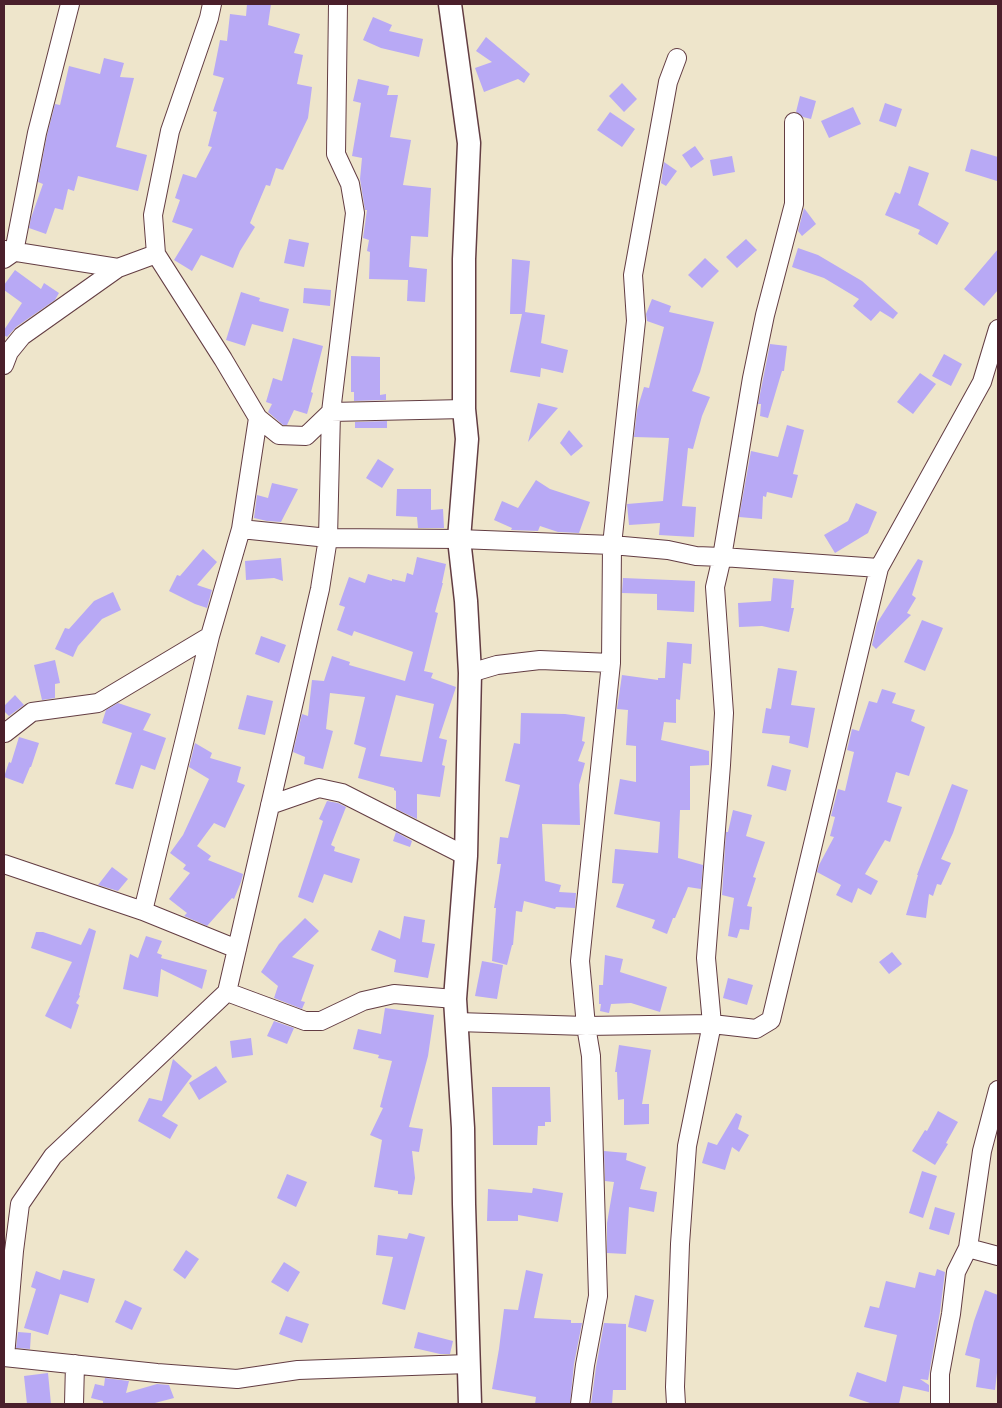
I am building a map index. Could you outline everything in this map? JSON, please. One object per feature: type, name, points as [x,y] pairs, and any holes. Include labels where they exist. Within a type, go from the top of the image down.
[{"type":"street","points":[[70,4],[7,254],[118,268]]},
{"type":"street","points":[[212,4],[209,18],[170,131],[153,215],[156,254],[258,418],[279,436],[306,436],[331,412],[464,409]]},
{"type":"street","points":[[338,4],[336,154],[350,184],[355,213],[331,412],[328,538],[320,589],[227,992],[53,1156],[20,1204],[5,1357],[157,1373],[237,1379],[298,1370],[468,1364]]},
{"type":"street","points":[[450,4],[469,143],[464,259],[464,409],[467,438],[460,539],[470,673],[466,856],[455,999],[463,1128],[470,1404]]},
{"type":"street","points":[[580,1404],[598,1296],[591,1056],[586,1026],[580,961],[610,663],[612,545],[636,321],[633,275],[668,82],[677,58]]},
{"type":"street","points":[[676,1404],[680,1244],[688,1146],[712,1024],[706,958],[724,713],[715,587],[722,557],[752,378],[765,315],[794,204],[794,122]]},
{"type":"street","points":[[4,365],[8,352],[22,336],[118,268],[156,254]]},
{"type":"street","points":[[457,1022],[586,1026],[712,1024],[756,1029],[771,1020],[880,568],[982,382],[998,329]]},
{"type":"street","points":[[143,911],[210,636],[240,528],[258,418]]},
{"type":"street","points":[[240,528],[328,538],[460,539],[612,545],[668,550],[696,556],[880,568]]},
{"type":"street","points":[[4,733],[32,712],[98,703],[210,636]]},
{"type":"street","points":[[470,673],[497,665],[540,660],[610,663]]},
{"type":"street","points":[[270,805],[319,788],[342,794],[466,856]]},
{"type":"street","points":[[4,864],[143,911],[237,949]]},
{"type":"street","points":[[227,992],[305,1021],[321,1021],[363,1001],[394,994],[455,999]]},
{"type":"street","points":[[940,1404],[940,1374],[951,1314],[956,1272],[968,1248],[982,1150],[998,1090]]},
{"type":"street","points":[[968,1248],[998,1256]]},
{"type":"street","points":[[74,1404],[75,1364]]},
{"type":"building","points":[[247,4],[271,4],[268,25],[300,34],[294,53],[303,55],[297,84],[312,87],[308,118],[283,170],[276,168],[270,186],[266,185],[250,223],[255,227],[240,251],[233,268],[201,255],[192,271],[174,260],[193,229],[172,222],[180,200],[175,198],[183,174],[196,178],[212,147],[208,146],[217,112],[213,111],[224,78],[213,75],[220,40],[227,41],[230,14],[246,16]]},
{"type":"building","points":[[373,17],[392,25],[389,31],[423,39],[419,57],[381,48],[363,40]]},
{"type":"building","points":[[486,37],[530,74],[524,83],[518,79],[484,92],[475,68],[492,62],[476,51]]},
{"type":"building","points":[[104,58],[124,63],[120,77],[134,78],[116,147],[147,155],[138,191],[78,176],[74,191],[68,189],[63,210],[55,208],[46,234],[29,228],[43,184],[38,182],[47,135],[55,104],[60,105],[69,66],[100,74]]},
{"type":"building","points":[[358,79],[389,86],[387,95],[398,95],[390,137],[411,140],[403,185],[431,188],[428,237],[411,236],[409,267],[427,269],[425,302],[407,301],[408,280],[369,279],[370,252],[367,251],[369,240],[363,238],[367,210],[365,210],[360,179],[362,158],[352,156],[361,103],[353,101]]},
{"type":"building","points":[[622,83],[637,99],[624,112],[609,96]]},
{"type":"building","points":[[800,96],[816,101],[811,119],[803,117],[796,112]]},
{"type":"building","points":[[885,103],[902,109],[896,127],[879,121]]},
{"type":"building","points":[[853,107],[861,124],[829,138],[821,121]]},
{"type":"building","points":[[610,112],[635,129],[622,147],[597,130]]},
{"type":"building","points":[[695,146],[704,159],[691,168],[682,155]]},
{"type":"building","points":[[971,149],[998,157],[997,181],[965,171]]},
{"type":"building","points":[[732,156],[735,172],[713,176],[710,160]]},
{"type":"building","points":[[664,162],[677,171],[666,186],[661,183]]},
{"type":"building","points":[[909,166],[929,173],[918,205],[949,223],[937,245],[918,234],[920,230],[885,215],[895,192],[900,194]]},
{"type":"building","points":[[804,208],[816,224],[802,236],[798,231]]},
{"type":"building","points":[[289,239],[309,243],[304,267],[284,263]]},
{"type":"building","points":[[746,239],[757,250],[737,268],[726,257]]},
{"type":"building","points":[[798,248],[818,255],[862,281],[898,313],[893,319],[880,311],[871,321],[853,306],[859,299],[824,278],[792,267]]},
{"type":"building","points":[[998,249],[998,290],[984,306],[964,289]]},
{"type":"building","points":[[705,258],[719,271],[702,288],[688,275]]},
{"type":"building","points":[[512,259],[530,261],[525,312],[545,315],[541,343],[568,350],[563,373],[541,368],[540,377],[510,372],[522,314],[510,314]]},
{"type":"building","points":[[15,270],[41,289],[44,283],[59,293],[55,300],[16,327],[7,337],[4,335],[4,330],[22,303],[4,290],[4,285]]},
{"type":"building","points":[[304,288],[331,290],[330,306],[303,303]]},
{"type":"building","points":[[241,292],[260,298],[259,301],[289,309],[283,332],[252,324],[245,346],[226,340]]},
{"type":"building","points":[[652,299],[671,306],[669,312],[714,322],[700,372],[692,391],[710,397],[702,416],[693,449],[688,448],[682,506],[696,507],[694,537],[659,535],[660,523],[629,525],[627,504],[663,501],[669,438],[634,437],[637,410],[644,387],[649,388],[664,327],[647,321],[646,314]]},
{"type":"building","points":[[293,338],[323,346],[307,414],[294,410],[287,425],[283,425],[268,412],[272,404],[266,402],[273,378],[282,381]]},
{"type":"building","points":[[770,344],[787,346],[784,371],[782,371],[768,418],[760,416],[761,404],[758,404]]},
{"type":"building","points":[[944,354],[962,364],[951,386],[932,376]]},
{"type":"building","points":[[351,356],[380,357],[380,395],[386,394],[386,400],[354,401],[354,392],[351,392]]},
{"type":"building","points":[[920,373],[936,384],[913,414],[897,402]]},
{"type":"building","points":[[538,403],[558,408],[528,442]]},
{"type":"building","points":[[387,421],[387,428],[355,428],[355,422]]},
{"type":"building","points":[[787,425],[804,430],[793,474],[798,475],[792,498],[767,492],[766,497],[763,496],[762,519],[739,517],[751,451],[778,457]]},
{"type":"building","points":[[569,430],[583,446],[571,456],[560,443]]},
{"type":"building","points":[[378,459],[394,469],[382,488],[366,478]]},
{"type":"building","points":[[536,480],[550,489],[590,502],[579,533],[558,532],[540,526],[538,531],[511,530],[512,528],[494,520],[502,501],[518,508]]},
{"type":"building","points":[[272,483],[298,489],[281,522],[254,518],[257,495],[268,498]]},
{"type":"building","points":[[397,489],[431,489],[431,510],[443,509],[444,528],[418,528],[417,517],[396,516]]},
{"type":"building","points":[[856,503],[877,512],[868,533],[835,553],[824,535],[848,521]]},
{"type":"building","points":[[203,549],[217,562],[197,585],[212,590],[207,608],[169,591],[177,575],[180,576]]},
{"type":"building","points":[[417,557],[446,564],[435,612],[438,613],[424,671],[433,673],[431,678],[456,687],[439,738],[447,740],[442,765],[445,766],[440,797],[417,794],[417,819],[396,809],[396,791],[394,788],[358,778],[366,748],[354,744],[365,697],[330,693],[326,729],[333,731],[323,769],[304,764],[305,757],[293,752],[302,714],[308,716],[312,680],[324,681],[332,656],[350,662],[349,665],[405,681],[413,652],[354,631],[352,636],[337,630],[345,607],[339,605],[349,577],[365,583],[368,574],[392,581],[392,579],[405,582],[407,573],[413,575]],"holes":[[[396,695],[434,704],[422,762],[380,756]]]},
{"type":"building","points":[[281,558],[283,581],[274,578],[246,580],[245,561]]},
{"type":"building","points":[[918,559],[923,561],[912,595],[916,598],[907,613],[911,615],[876,649],[872,645],[877,623]]},
{"type":"building","points":[[623,578],[695,581],[694,612],[657,610],[657,594],[622,593]]},
{"type":"building","points":[[773,578],[794,580],[791,608],[794,608],[789,632],[762,626],[739,627],[738,603],[771,601]]},
{"type":"building","points":[[113,592],[121,610],[102,619],[78,646],[73,657],[55,649],[65,628],[69,629],[94,601]]},
{"type":"building","points":[[922,620],[943,628],[925,671],[904,662]]},
{"type":"building","points":[[261,636],[286,645],[279,663],[255,654]]},
{"type":"building","points":[[667,642],[692,644],[691,664],[683,663],[680,700],[676,699],[676,723],[664,722],[661,740],[709,751],[709,765],[690,766],[690,810],[680,810],[678,858],[703,865],[701,889],[688,887],[667,934],[652,928],[655,920],[616,907],[624,884],[612,883],[615,849],[658,853],[660,822],[614,814],[620,779],[636,782],[636,746],[626,745],[628,710],[617,709],[622,675],[658,680],[658,678],[665,678]]},
{"type":"building","points":[[55,660],[60,683],[55,684],[55,698],[42,700],[34,665]]},
{"type":"building","points":[[778,668],[797,671],[791,705],[815,708],[808,748],[789,743],[790,736],[762,733],[766,708],[771,709]]},
{"type":"building","points":[[882,689],[896,693],[892,703],[915,710],[911,721],[925,727],[909,776],[896,772],[887,802],[902,807],[890,842],[885,840],[865,874],[878,881],[871,895],[858,888],[852,903],[836,895],[841,885],[817,872],[834,837],[830,836],[835,817],[831,816],[838,789],[845,791],[854,752],[847,750],[852,729],[859,731],[869,701],[877,703]]},
{"type":"building","points":[[15,695],[24,705],[9,716],[4,711],[4,706]]},
{"type":"building","points":[[247,695],[273,701],[265,735],[238,729]]},
{"type":"building","points":[[118,703],[151,714],[143,730],[166,738],[155,770],[141,765],[133,789],[115,784],[132,733],[102,723],[106,710]]},
{"type":"building","points":[[521,713],[565,714],[585,717],[582,741],[585,742],[578,761],[585,763],[579,785],[580,825],[542,824],[545,881],[561,885],[559,892],[576,893],[575,908],[556,907],[555,909],[524,901],[522,912],[516,911],[513,945],[507,965],[492,961],[496,908],[494,908],[501,864],[497,864],[500,837],[508,838],[520,785],[505,781],[514,743],[520,744]]},
{"type":"building","points":[[19,737],[39,743],[23,784],[4,777],[9,762],[11,763]]},
{"type":"building","points":[[195,743],[212,753],[210,758],[241,767],[237,782],[245,785],[225,828],[214,823],[197,846],[211,856],[208,860],[243,874],[234,899],[232,898],[207,926],[184,916],[187,913],[169,899],[190,873],[183,869],[186,865],[170,853],[183,835],[209,779],[189,767]]},
{"type":"building","points":[[772,765],[791,770],[786,791],[767,786]]},
{"type":"building","points":[[952,784],[968,790],[953,833],[941,859],[951,863],[941,885],[937,884],[933,896],[929,894],[926,918],[906,915],[917,875]]},
{"type":"building","points":[[327,801],[346,807],[331,845],[335,847],[334,851],[360,859],[352,883],[324,874],[313,903],[298,897],[323,821],[319,819]]},
{"type":"building","points":[[733,810],[752,815],[746,836],[765,842],[753,877],[756,878],[747,906],[752,907],[749,930],[740,929],[737,938],[728,936],[734,898],[722,895],[726,832],[728,832]]},
{"type":"building","points":[[396,832],[412,841],[410,847],[393,841]]},
{"type":"building","points":[[112,867],[128,879],[118,891],[98,885]]},
{"type":"building","points":[[404,916],[425,920],[422,942],[435,944],[428,978],[394,972],[396,960],[371,950],[379,930],[400,939]]},
{"type":"building","points":[[305,918],[319,931],[292,957],[314,965],[301,1001],[305,1002],[302,1009],[274,998],[278,986],[261,972],[279,944]]},
{"type":"building","points":[[89,928],[96,931],[80,996],[76,1003],[79,1005],[71,1029],[45,1016],[72,962],[31,948],[36,932],[43,932],[81,945]]},
{"type":"building","points":[[146,936],[162,941],[157,953],[162,955],[161,958],[207,970],[202,989],[161,969],[158,997],[123,989],[130,954],[138,958]]},
{"type":"building","points":[[892,952],[902,964],[889,974],[879,962]]},
{"type":"building","points":[[605,955],[623,959],[620,972],[667,987],[660,1012],[631,1003],[611,1004],[609,1013],[600,1011],[599,985],[603,985]]},
{"type":"building","points":[[482,961],[503,965],[497,999],[475,996]]},
{"type":"building","points":[[728,978],[753,985],[747,1005],[723,998]]},
{"type":"building","points":[[385,1008],[434,1015],[428,1056],[409,1127],[423,1129],[419,1152],[412,1151],[415,1178],[412,1195],[398,1194],[398,1191],[374,1187],[382,1140],[370,1135],[383,1108],[380,1107],[392,1061],[378,1058],[379,1055],[353,1049],[358,1029],[381,1034]]},
{"type":"building","points":[[274,1021],[294,1028],[287,1044],[267,1036]]},
{"type":"building","points":[[251,1038],[253,1055],[232,1058],[230,1041]]},
{"type":"building","points":[[619,1045],[651,1050],[642,1104],[649,1104],[649,1124],[624,1125],[624,1099],[618,1100],[617,1072],[615,1072]]},
{"type":"building","points":[[173,1059],[192,1076],[162,1116],[178,1125],[170,1139],[138,1121],[149,1098],[162,1101]]},
{"type":"building","points":[[216,1066],[227,1082],[199,1100],[189,1083]]},
{"type":"building","points":[[492,1087],[550,1087],[551,1122],[545,1122],[545,1126],[538,1126],[537,1145],[493,1145]]},
{"type":"building","points":[[938,1111],[958,1122],[946,1143],[948,1144],[935,1165],[912,1151],[925,1130],[927,1131]]},
{"type":"building","points":[[736,1113],[742,1116],[738,1129],[749,1135],[739,1152],[732,1147],[725,1170],[702,1163],[708,1142],[717,1145]]},
{"type":"building","points":[[604,1151],[627,1153],[626,1160],[646,1167],[640,1189],[657,1192],[654,1212],[629,1207],[626,1254],[607,1253],[607,1223],[614,1182],[605,1181]]},
{"type":"building","points":[[922,1171],[937,1176],[923,1218],[909,1213]]},
{"type":"building","points":[[287,1174],[307,1182],[296,1207],[277,1198]]},
{"type":"building","points":[[533,1188],[563,1193],[558,1222],[518,1215],[518,1221],[487,1221],[488,1189],[532,1193]]},
{"type":"building","points":[[935,1207],[955,1213],[949,1235],[929,1229]]},
{"type":"building","points":[[409,1233],[425,1237],[405,1310],[382,1304],[393,1257],[376,1255],[378,1235],[407,1239]]},
{"type":"building","points":[[186,1250],[199,1259],[185,1279],[173,1270]]},
{"type":"building","points":[[284,1262],[300,1272],[288,1292],[271,1282]]},
{"type":"building","points":[[937,1269],[945,1272],[940,1312],[928,1380],[920,1379],[929,1385],[929,1392],[903,1386],[899,1404],[873,1404],[849,1396],[857,1372],[886,1382],[897,1335],[864,1327],[870,1306],[879,1308],[886,1281],[915,1288],[919,1272],[935,1276]]},
{"type":"building","points":[[63,1270],[95,1279],[88,1303],[60,1294],[48,1335],[24,1328],[36,1289],[31,1287],[36,1271],[60,1280]]},
{"type":"building","points":[[526,1270],[543,1274],[534,1318],[571,1320],[571,1323],[582,1323],[574,1364],[570,1404],[535,1404],[536,1397],[492,1389],[504,1309],[518,1310]]},
{"type":"building","points":[[985,1290],[998,1295],[998,1364],[995,1390],[976,1387],[980,1359],[965,1355]]},
{"type":"building","points":[[635,1295],[654,1300],[646,1332],[628,1327]]},
{"type":"building","points":[[125,1300],[142,1308],[132,1330],[115,1322]]},
{"type":"building","points":[[286,1316],[309,1324],[302,1343],[279,1334]]},
{"type":"building","points":[[604,1323],[626,1324],[626,1390],[613,1390],[612,1404],[591,1404],[596,1367]]},
{"type":"building","points":[[18,1332],[31,1333],[30,1349],[16,1348]]},
{"type":"building","points":[[418,1332],[453,1341],[450,1354],[440,1354],[414,1348]]},
{"type":"building","points":[[48,1373],[51,1404],[27,1404],[24,1376]]},
{"type":"building","points":[[105,1378],[129,1381],[126,1393],[157,1384],[169,1385],[174,1398],[151,1404],[103,1404],[103,1401],[91,1398],[95,1384],[104,1386]]}]
